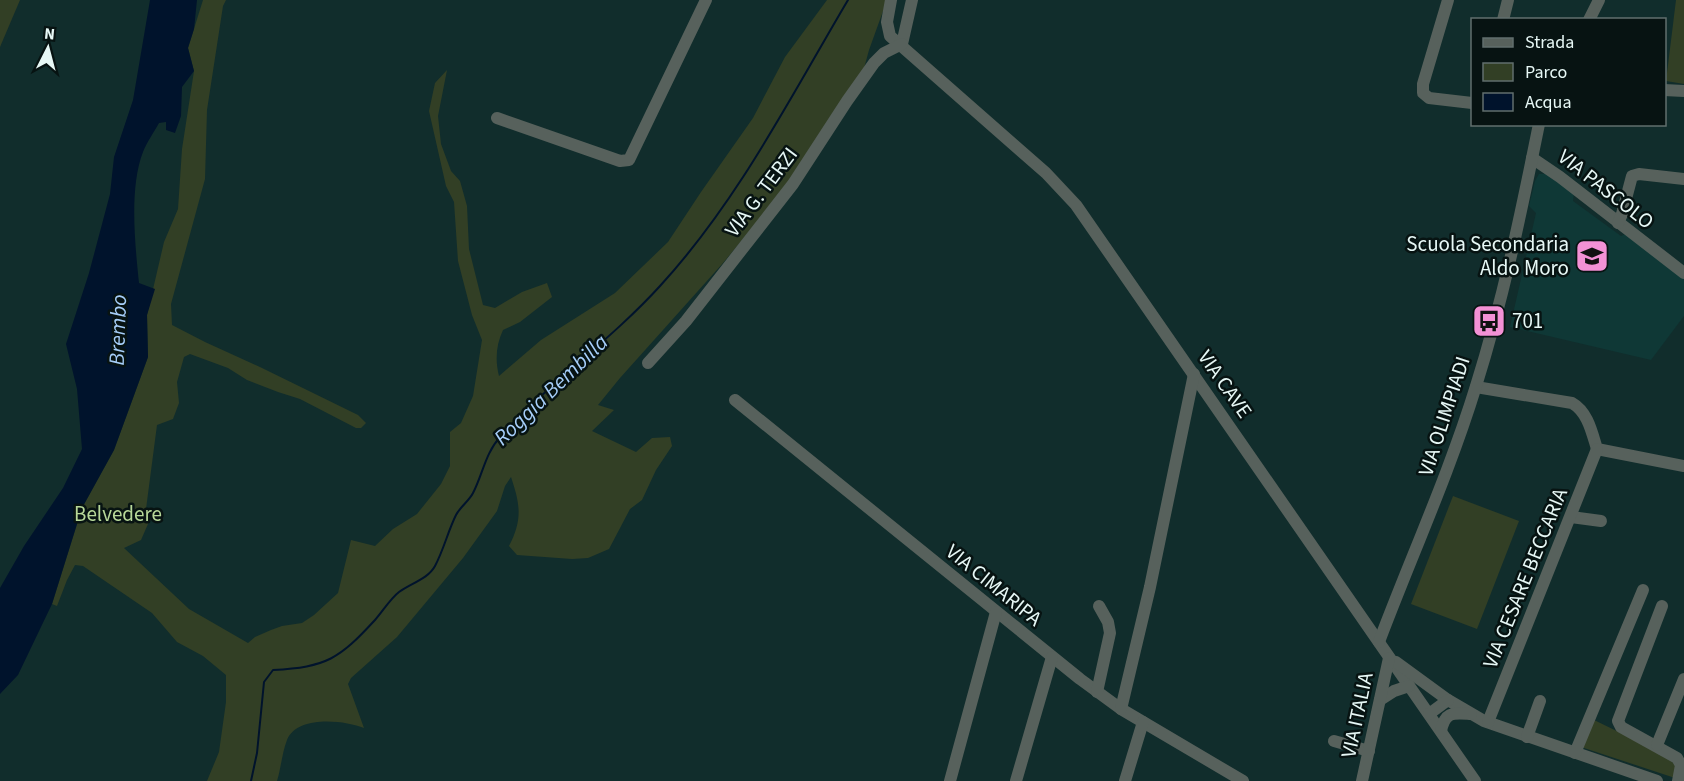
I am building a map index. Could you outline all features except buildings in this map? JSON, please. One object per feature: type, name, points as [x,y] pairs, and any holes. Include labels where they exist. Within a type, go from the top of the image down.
[{"type":"street","points":[[497,118],[620,160],[629,160],[706,0]]},
{"type":"street","name":"VIA CAVE","points":[[891,0],[887,20],[888,30],[892,37],[1064,191],[1194,374],[1475,781]]},
{"type":"street","points":[[902,44],[912,0]]},
{"type":"street","points":[[1448,0],[1423,84],[1423,93],[1429,98],[1471,103]]},
{"type":"street","points":[[1504,18],[1508,0]]},
{"type":"street","points":[[1590,18],[1599,0]]},
{"type":"street","name":"VIA G. TERZI","points":[[648,363],[686,321],[782,200],[874,63],[884,53],[902,44]]},
{"type":"street","points":[[1666,90],[1684,91]]},
{"type":"street","name":"VIA OLIMPIADI","points":[[1379,642],[1442,485],[1476,387],[1503,293],[1539,126]]},
{"type":"street","name":"VIA PASCOLO","points":[[1532,158],[1684,273]]},
{"type":"street","points":[[1618,223],[1632,176],[1639,174],[1684,179]]},
{"type":"street","points":[[1121,709],[1150,587],[1194,374]]},
{"type":"street","points":[[1476,387],[1574,405],[1585,416],[1598,449],[1684,466]]},
{"type":"street","name":"VIA CIMARIPA","points":[[735,400],[1097,692],[1121,709],[1244,781]]},
{"type":"street","name":"VIA CESARE BECCARIA","points":[[1488,722],[1598,449]]},
{"type":"street","points":[[1571,517],[1601,521]]},
{"type":"street","points":[[1575,753],[1643,590]]},
{"type":"street","points":[[1097,692],[1110,635],[1108,622],[1099,606]]},
{"type":"street","points":[[1662,606],[1618,721],[1622,728],[1679,760],[1681,765],[1678,781]]},
{"type":"street","points":[[950,781],[996,612]]},
{"type":"street","points":[[1016,781],[1053,657]]},
{"type":"street","points":[[1390,659],[1448,700],[1488,722],[1657,781]]},
{"type":"street","name":"VIA ITALIA","points":[[1362,781],[1390,659]]},
{"type":"street","points":[[1657,746],[1684,679]]},
{"type":"street","points":[[1380,700],[1394,691],[1409,686]]},
{"type":"street","points":[[1429,714],[1448,700]]},
{"type":"street","points":[[1527,737],[1540,701]]},
{"type":"street","points":[[1441,731],[1444,720],[1450,715],[1472,714]]},
{"type":"street","points":[[1125,781],[1143,722]]},
{"type":"street","points":[[1334,741],[1369,751]]},
{"type":"shaded area","name":"Scuola Secondaria Aldo Moro","points":[[1539,174],[1547,174],[1574,193],[1573,201],[1621,236],[1628,233],[1684,277],[1684,316],[1651,360],[1510,327],[1536,213],[1529,206]]},
{"type":"green space","points":[[0,0],[20,0],[0,47]]},
{"type":"green space","name":"Belvedere","points":[[203,0],[226,0],[223,6],[207,110],[205,179],[171,304],[172,325],[358,415],[366,423],[361,428],[356,428],[300,399],[247,380],[228,368],[190,354],[184,357],[177,382],[179,403],[173,419],[157,425],[146,509],[151,511],[148,524],[141,540],[124,548],[189,609],[248,643],[271,630],[302,623],[314,615],[338,593],[351,540],[375,546],[393,529],[417,514],[441,484],[450,466],[450,432],[461,423],[473,396],[482,340],[472,315],[458,261],[454,202],[446,186],[429,111],[435,83],[447,70],[438,116],[441,144],[451,171],[460,181],[467,206],[469,249],[483,305],[495,308],[522,292],[547,283],[552,297],[520,322],[503,330],[497,353],[499,376],[541,340],[615,293],[668,242],[753,118],[785,57],[827,0],[887,0],[863,72],[792,180],[723,263],[598,405],[614,410],[592,431],[636,452],[652,438],[670,437],[672,446],[656,470],[642,500],[630,509],[609,549],[588,558],[517,555],[509,546],[519,512],[511,477],[505,486],[497,511],[463,558],[397,637],[351,678],[348,684],[364,728],[333,722],[300,726],[287,740],[277,781],[207,781],[219,752],[226,702],[226,675],[203,656],[177,642],[152,613],[83,566],[75,565],[57,606],[52,604],[82,508],[114,450],[148,357],[147,315],[164,242],[178,209],[182,149],[194,71],[188,48]]},
{"type":"green space","points":[[1676,0],[1684,0],[1684,84],[1666,81]]},
{"type":"green space","points":[[1453,496],[1519,521],[1477,629],[1411,604]]},
{"type":"green space","points":[[1592,719],[1666,755],[1675,765],[1675,778],[1581,747]]},
{"type":"water","name":"Brembo","points":[[150,0],[197,0],[194,29],[188,48],[194,71],[182,87],[181,116],[175,133],[166,130],[166,122],[159,123],[143,152],[136,182],[134,216],[139,283],[155,289],[147,315],[148,357],[114,450],[82,508],[52,604],[18,675],[0,694],[0,588],[24,546],[63,488],[82,449],[77,389],[66,344],[89,273],[110,194],[114,157],[133,100]]},
{"type":"waterway","name":"Roggia Bembilla","points":[[251,781],[257,753],[264,682],[273,670],[307,666],[331,659],[351,644],[396,595],[424,578],[432,570],[456,515],[473,493],[488,456],[501,436],[540,397],[641,306],[688,253],[762,148],[848,0]]},
{"type":"place","name":"Scuola Secondaria Aldo Moro","points":[[1592,256]]},
{"type":"place","name":"701","points":[[1489,321]]}]
